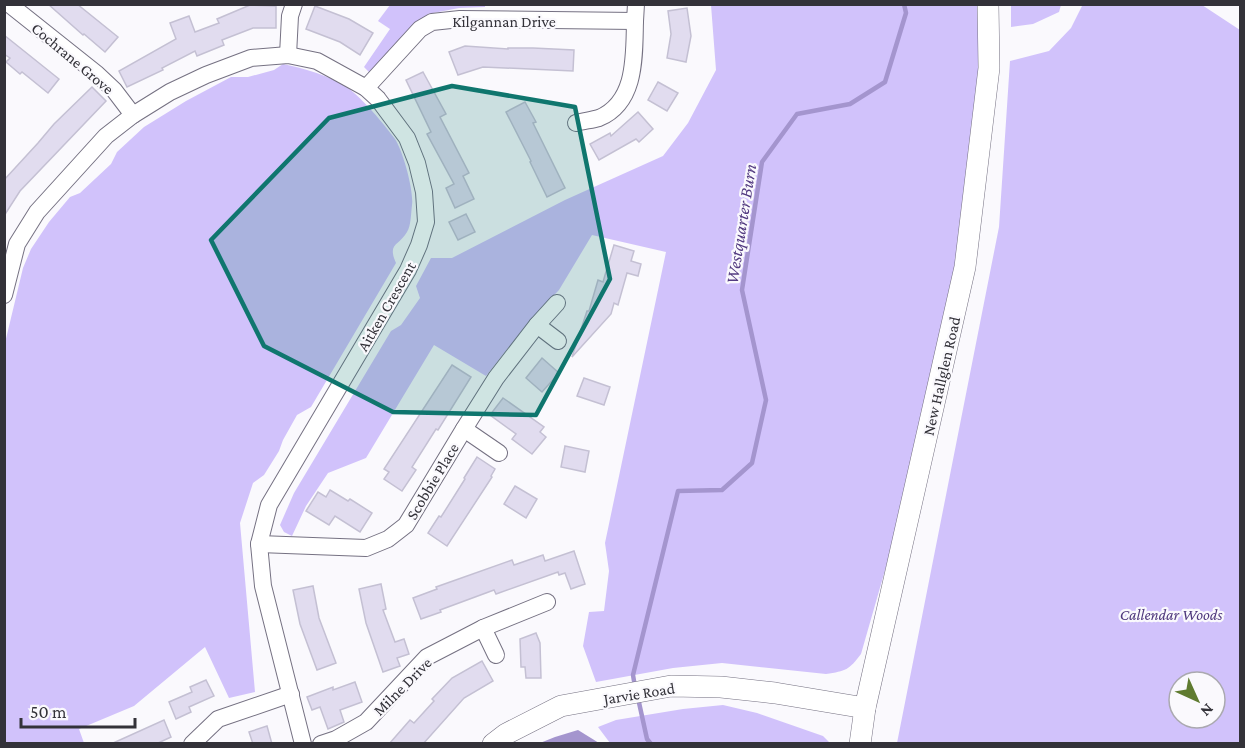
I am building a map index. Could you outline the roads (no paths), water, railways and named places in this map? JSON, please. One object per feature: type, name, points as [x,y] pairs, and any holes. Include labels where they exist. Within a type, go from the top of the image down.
[{"type":"street","name":"Cochrane Grove","points":[[9,4],[97,74],[114,90],[133,115]]},
{"type":"street","points":[[288,55],[290,16],[294,4]]},
{"type":"street","name":"New Hallglen Road","points":[[860,744],[865,708],[965,267],[989,69],[988,4]]},
{"type":"street","name":"Kilgannan Drive","points":[[366,88],[420,29],[432,22],[635,13],[634,60],[628,87],[622,99],[612,110],[599,117],[576,123]]},
{"type":"street","name":"Aitken Crescent","points":[[4,295],[17,244],[37,212],[106,136],[133,115],[170,92],[206,75],[251,58],[288,55],[317,61],[366,88],[378,99],[407,138],[417,163],[424,192],[426,222],[419,245],[408,270],[268,505],[259,544],[263,586],[303,744]]},
{"type":"street","name":"Scobbie Place","points":[[259,544],[366,548],[388,539],[406,525],[496,378],[557,303]]},
{"type":"street","points":[[537,325],[558,341]]},
{"type":"street","name":"Scobbie Place","points":[[464,429],[499,453]]},
{"type":"street","name":"Milne Drive","points":[[321,744],[336,740],[366,722],[427,657],[483,628],[547,602]]},
{"type":"street","points":[[483,628],[496,655]]},
{"type":"street","name":"Jarvie Road","points":[[493,744],[506,734],[561,706],[671,686],[722,687],[865,708]]},
{"type":"street","points":[[192,744],[218,719],[291,694]]},
{"type":"waterway","name":"Westquarter Burn","points":[[635,687],[633,675],[678,491],[722,490],[752,463],[766,400],[742,290],[762,162],[797,114],[850,104],[885,82],[906,13],[904,4]]},
{"type":"waterway","name":"Westquarter Burn","points":[[638,698],[647,739],[651,744]]},
{"type":"park label","name":"Callendar Woods","points":[[1171,614]]}]
